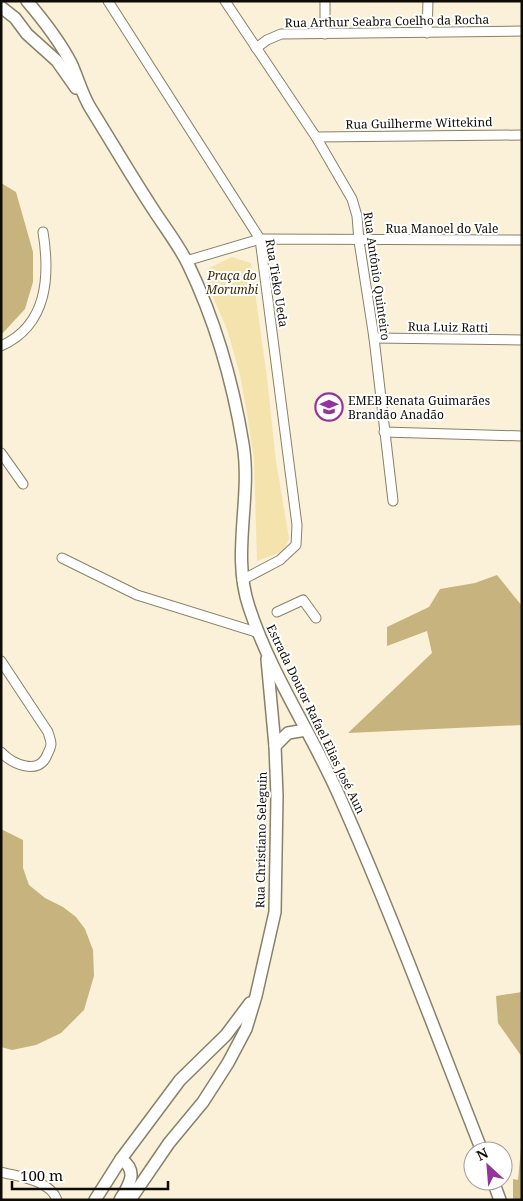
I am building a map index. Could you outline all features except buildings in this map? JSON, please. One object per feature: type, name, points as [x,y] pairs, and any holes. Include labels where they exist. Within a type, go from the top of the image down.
[{"type":"main road","name":"Estrada Doutor Rafael Elias José Aun","points":[[27,1],[49,27],[71,63],[87,102],[186,261],[206,305],[236,408],[244,447],[246,486],[242,532],[242,580],[248,606],[266,652],[340,798],[421,994],[478,1141]]},
{"type":"main road","points":[[1,7],[15,18],[27,34],[57,62],[87,102]]},
{"type":"main road","name":"Rua Christiano Seleguin","points":[[130,1200],[169,1143],[203,1102],[228,1063],[246,1029],[256,996],[275,912],[277,796],[275,746],[266,652]]},
{"type":"main road","points":[[275,746],[288,733],[306,730]]},
{"type":"main road","points":[[95,1200],[121,1159],[180,1080],[226,1035],[256,996]]},
{"type":"main road","points":[[120,1200],[131,1182],[131,1172],[128,1163],[121,1159]]},
{"type":"street","name":"Rua Tieko Ueda","points":[[108,1],[260,240],[297,525],[296,545],[280,560],[242,580]]},
{"type":"street","name":"Rua Antônio Quinteiro","points":[[225,1],[316,137],[352,199],[357,216],[374,338],[393,501]]},
{"type":"street","points":[[324,34],[325,1]]},
{"type":"street","points":[[427,33],[428,1]]},
{"type":"street","name":"Rua Arthur Seabra Coelho da Rocha","points":[[256,48],[266,40],[281,34],[522,31]]},
{"type":"street","name":"Rua Guilherme Wittekind","points":[[316,137],[522,135]]},
{"type":"street","points":[[1,346],[9,342],[30,324],[42,302],[47,279],[43,232]]},
{"type":"street","name":"Rua Manoel do Vale","points":[[186,261],[260,240],[522,240]]},
{"type":"street","name":"Rua Luiz Ratti","points":[[374,338],[522,340]]},
{"type":"street","points":[[384,432],[522,436]]},
{"type":"street","points":[[1,453],[23,484]]},
{"type":"street","points":[[62,558],[137,595],[259,633]]},
{"type":"street","points":[[277,612],[303,600],[316,618]]},
{"type":"street","points":[[1,661],[48,732],[51,745],[46,759],[36,766],[26,767],[6,758],[1,752]]},
{"type":"street","points":[[1,1172],[45,1185],[55,1194],[57,1200]]},
{"type":"green space","name":"Praça do Morumbi","points":[[232,257],[251,263],[276,461],[289,538],[284,551],[257,561],[254,459],[248,420],[240,375],[227,329],[212,295],[207,269]]},
{"type":"shaded area","points":[[1,183],[16,192],[33,252],[33,282],[25,309],[1,335]]},
{"type":"shaded area","points":[[497,575],[522,606],[522,725],[348,733],[432,653],[427,631],[387,646],[387,627],[429,607],[440,589],[475,583]]},
{"type":"shaded area","points":[[1,829],[23,840],[23,868],[29,885],[45,898],[63,907],[76,917],[85,929],[93,950],[94,976],[84,1010],[61,1033],[36,1045],[12,1050],[1,1047]]},
{"type":"shaded area","points":[[522,992],[522,1057],[498,1023],[496,996]]},
{"type":"shaded area","points":[[522,1138],[522,1200],[513,1200],[513,1179],[518,1180]]},
{"type":"place","name":"EMEB Renata Guimarães Brandão Anadão","points":[[329,407]]}]
